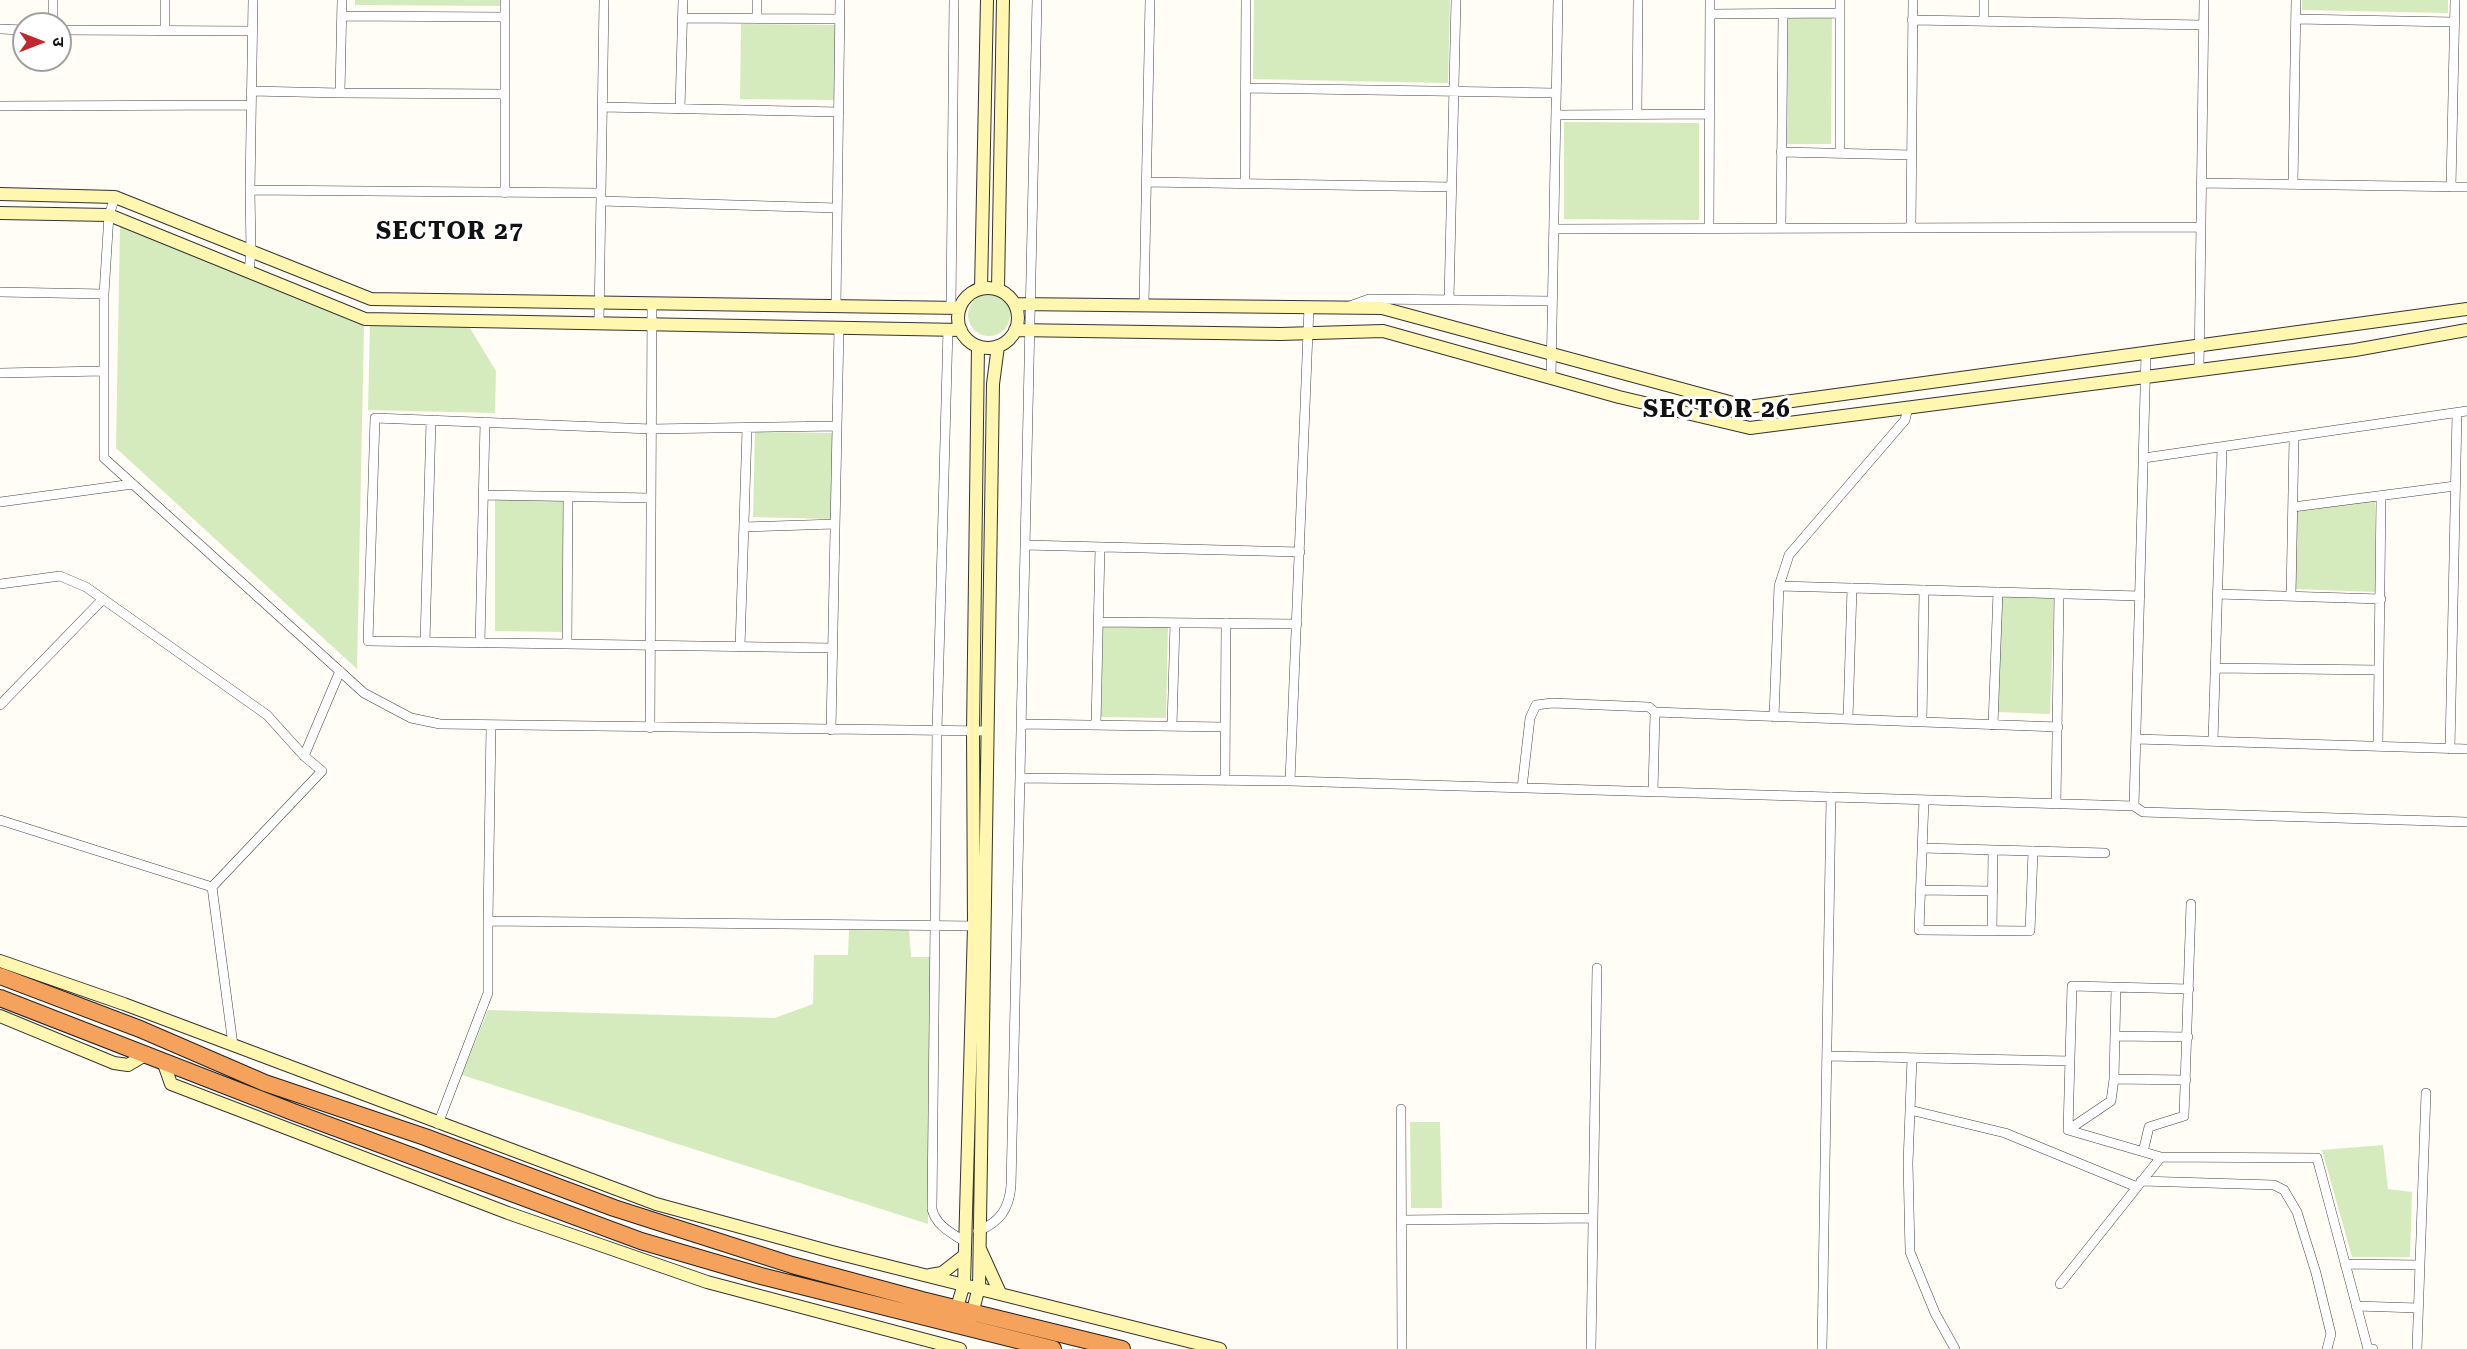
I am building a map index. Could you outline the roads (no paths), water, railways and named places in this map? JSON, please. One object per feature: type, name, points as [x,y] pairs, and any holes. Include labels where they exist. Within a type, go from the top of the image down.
[{"type":"highway","points":[[0,976],[140,1029],[265,1083],[425,1137],[614,1208],[963,1318],[1053,1349]]},
{"type":"highway","points":[[0,998],[641,1241],[761,1276],[1122,1349]]},
{"type":"street","points":[[165,0],[165,30]]},
{"type":"street","points":[[249,272],[253,0]]},
{"type":"street","points":[[340,93],[342,0]]},
{"type":"street","points":[[505,0],[505,192]]},
{"type":"street","points":[[599,323],[604,0]]},
{"type":"street","points":[[680,109],[683,0]]},
{"type":"street","points":[[757,0],[757,18]]},
{"type":"street","points":[[836,306],[840,0]]},
{"type":"street","points":[[0,194],[115,197],[371,299],[956,308],[972,293],[981,289],[998,289],[1015,304],[1018,313],[1015,330],[1011,337],[998,346],[988,348],[971,342],[962,330],[956,308],[954,0]]},
{"type":"street","points":[[981,289],[987,0]]},
{"type":"street","points":[[998,289],[1003,0]]},
{"type":"street","points":[[978,1231],[1001,1217],[1010,1203],[1011,1186],[1037,0]]},
{"type":"street","points":[[1144,305],[1150,0]]},
{"type":"street","points":[[1245,184],[1246,0]]},
{"type":"street","points":[[1449,300],[1456,0]]},
{"type":"street","points":[[1551,378],[1558,0]]},
{"type":"street","points":[[1637,114],[1638,0]]},
{"type":"street","points":[[1709,228],[1710,0]]},
{"type":"street","points":[[1840,0],[1840,154]]},
{"type":"street","points":[[1911,228],[1913,0]]},
{"type":"street","points":[[1984,0],[1984,21]]},
{"type":"street","points":[[2199,370],[2204,0]]},
{"type":"street","points":[[2293,184],[2296,0]]},
{"type":"street","points":[[2451,187],[2455,0]]},
{"type":"street","points":[[1710,14],[1840,13]]},
{"type":"street","points":[[1781,228],[1782,14]]},
{"type":"street","points":[[342,16],[505,16]]},
{"type":"street","points":[[682,18],[840,19]]},
{"type":"street","points":[[2296,19],[2454,22]]},
{"type":"street","points":[[1912,20],[2203,25]]},
{"type":"street","points":[[72,30],[252,31]]},
{"type":"street","points":[[1246,88],[1556,93]]},
{"type":"street","points":[[251,91],[505,94]]},
{"type":"street","points":[[0,106],[251,105]]},
{"type":"street","points":[[602,107],[838,112]]},
{"type":"street","points":[[1556,115],[1709,114]]},
{"type":"street","points":[[1781,152],[1912,155]]},
{"type":"street","points":[[1147,182],[1452,188]]},
{"type":"street","points":[[2202,183],[2467,187]]},
{"type":"street","points":[[250,190],[505,192],[837,208]]},
{"type":"street","points":[[115,197],[109,215],[104,294],[104,458],[364,693],[411,718],[440,724],[987,731]]},
{"type":"street","points":[[0,213],[109,215],[365,319],[962,330]]},
{"type":"street","points":[[1554,229],[2201,227]]},
{"type":"street","points":[[0,292],[104,294]]},
{"type":"street","points":[[1345,308],[1369,299],[1552,301]]},
{"type":"street","points":[[650,728],[652,303]]},
{"type":"street","points":[[1015,304],[1382,308],[1748,407],[2467,309]]},
{"type":"street","points":[[1290,782],[1310,307]]},
{"type":"street","points":[[831,730],[839,327]]},
{"type":"street","points":[[948,329],[937,731],[932,1209],[940,1225],[965,1242]]},
{"type":"street","points":[[1015,330],[1309,333],[1383,331],[1619,397],[1750,428],[2355,350],[2467,330]]},
{"type":"street","points":[[963,1318],[979,1287],[979,926],[973,731],[978,345]]},
{"type":"street","points":[[963,1318],[987,731],[993,384],[998,346]]},
{"type":"street","points":[[2134,806],[2146,353]]},
{"type":"street","points":[[0,373],[104,371]]},
{"type":"street","points":[[1774,717],[1779,586],[1789,555],[1905,420],[1908,408]]},
{"type":"street","points":[[2144,458],[2294,438],[2467,411]]},
{"type":"street","points":[[2450,749],[2457,413]]},
{"type":"street","points":[[832,648],[368,641],[368,630],[375,418],[651,429],[836,426]]},
{"type":"street","points":[[425,642],[431,420]]},
{"type":"street","points":[[480,643],[485,423]]},
{"type":"street","points":[[740,647],[747,429]]},
{"type":"street","points":[[2291,596],[2294,438]]},
{"type":"street","points":[[2213,741],[2222,448]]},
{"type":"street","points":[[0,502],[133,484]]},
{"type":"street","points":[[2293,507],[2455,486]]},
{"type":"street","points":[[483,495],[651,498]]},
{"type":"street","points":[[2378,746],[2381,496]]},
{"type":"street","points":[[567,644],[568,497]]},
{"type":"street","points":[[744,527],[835,524]]},
{"type":"street","points":[[1025,545],[1300,552]]},
{"type":"street","points":[[1096,725],[1100,547]]},
{"type":"street","points":[[0,584],[60,576],[86,587],[267,715],[304,756],[322,771],[212,887]]},
{"type":"street","points":[[1779,586],[2140,596]]},
{"type":"street","points":[[1848,719],[1852,588]]},
{"type":"street","points":[[1922,722],[1924,590]]},
{"type":"street","points":[[1993,725],[1998,592]]},
{"type":"street","points":[[2056,804],[2060,594]]},
{"type":"street","points":[[2217,594],[2381,599]]},
{"type":"street","points":[[0,705],[103,599]]},
{"type":"street","points":[[1099,622],[1297,624]]},
{"type":"street","points":[[1172,726],[1175,623]]},
{"type":"street","points":[[1225,781],[1226,623]]},
{"type":"street","points":[[2215,668],[2379,670]]},
{"type":"street","points":[[304,756],[340,671]]},
{"type":"street","points":[[1522,788],[1530,718],[1536,705],[1552,703],[1649,707],[1655,712],[2058,728]]},
{"type":"street","points":[[1653,792],[1655,712]]},
{"type":"street","points":[[1021,724],[1225,727]]},
{"type":"street","points":[[438,1124],[488,993],[491,725]]},
{"type":"street","points":[[2136,739],[2467,749]]},
{"type":"street","points":[[1020,778],[1290,782],[2134,806],[2143,812],[2467,822]]},
{"type":"street","points":[[1822,1349],[1831,797]]},
{"type":"street","points":[[1924,800],[1919,930],[2030,931],[2032,851]]},
{"type":"street","points":[[0,820],[212,887]]},
{"type":"street","points":[[1922,848],[2105,853]]},
{"type":"street","points":[[1992,931],[1993,850]]},
{"type":"street","points":[[212,887],[233,1045]]},
{"type":"street","points":[[1921,890],[1993,891]]},
{"type":"street","points":[[2143,1152],[2149,1127],[2184,1116],[2192,904]]},
{"type":"street","points":[[488,921],[979,926]]},
{"type":"street","points":[[0,961],[233,1045],[438,1124],[656,1204],[926,1276],[979,1287],[1220,1349]]},
{"type":"street","points":[[1591,1349],[1597,968]]},
{"type":"street","points":[[2068,1130],[2072,986],[2189,989]]},
{"type":"street","points":[[2068,1130],[2111,1101],[2114,1079],[2116,988]]},
{"type":"street","points":[[0,1016],[114,1063],[128,1065],[146,1055]]},
{"type":"street","points":[[2115,1036],[2188,1037]]},
{"type":"street","points":[[1828,1056],[2070,1061]]},
{"type":"street","points":[[1912,1058],[1908,1229],[1910,1252],[1935,1313],[1954,1349]]},
{"type":"street","points":[[163,1061],[171,1084],[508,1213],[707,1282],[960,1349]]},
{"type":"street","points":[[2114,1079],[2186,1080]]},
{"type":"street","points":[[2417,1349],[2426,1093]]},
{"type":"street","points":[[1401,1109],[1402,1349]]},
{"type":"street","points":[[1910,1110],[2005,1133],[2139,1184],[2274,1185],[2284,1190],[2297,1212],[2316,1273],[2331,1334],[2327,1349]]},
{"type":"street","points":[[2068,1130],[2161,1157],[2317,1158],[2368,1349],[2373,1349]]},
{"type":"street","points":[[2060,1284],[2161,1157]]},
{"type":"street","points":[[1401,1220],[1593,1218]]},
{"type":"street","points":[[978,1245],[1000,1293]]},
{"type":"street","points":[[926,1276],[942,1273],[965,1255]]},
{"type":"street","points":[[2345,1264],[2420,1265]]},
{"type":"street","points":[[2356,1306],[2418,1308]]},
{"type":"district","name":"SECTOR 27","points":[[450,232]]},
{"type":"district","name":"SECTOR 26","points":[[1717,410]]}]
